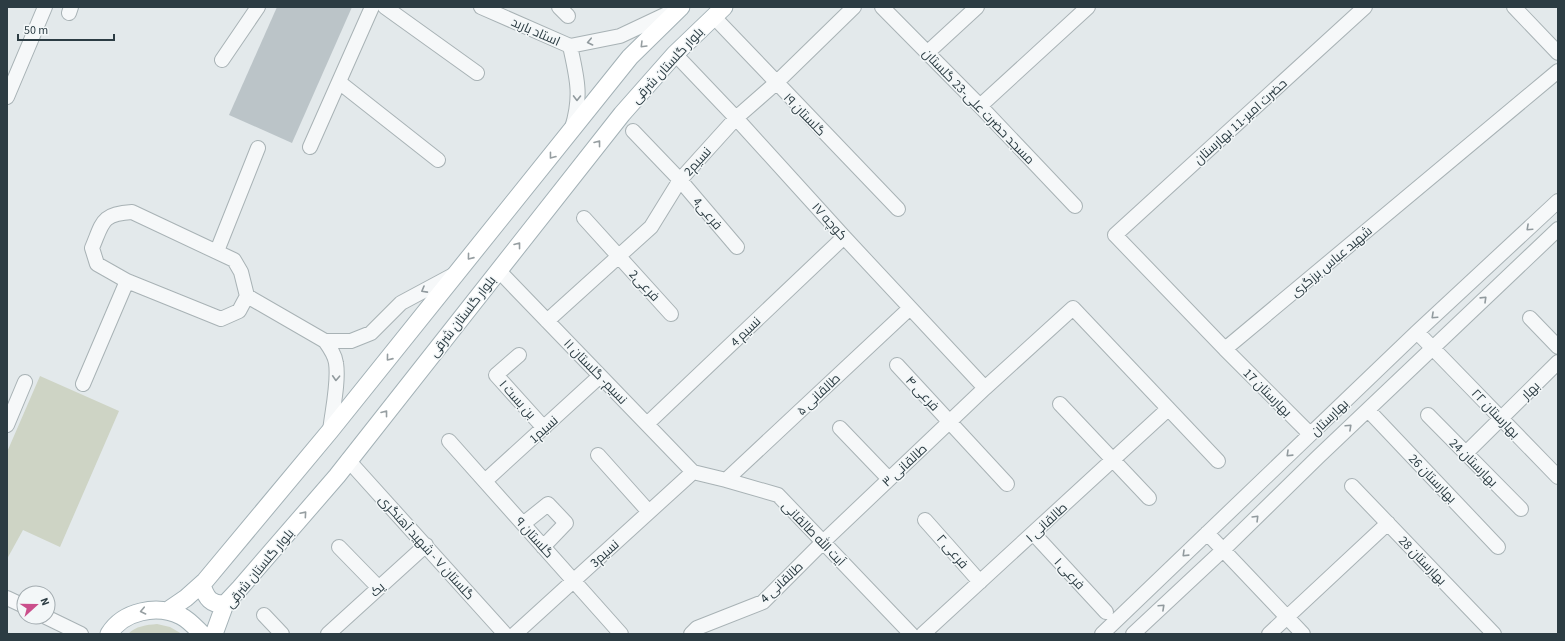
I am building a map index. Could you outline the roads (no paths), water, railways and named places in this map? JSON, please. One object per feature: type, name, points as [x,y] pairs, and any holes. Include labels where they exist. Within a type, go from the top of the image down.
[{"type":"main road","points":[[167,611],[202,585],[330,431],[630,57],[680,8]]},
{"type":"main road","name":"بلوار گلستان شرقی","points":[[214,634],[225,604],[332,482],[622,114],[675,54],[719,12]]},
{"type":"main road","points":[[202,585],[204,594],[209,601],[218,604],[225,604]]},
{"type":"main road","points":[[109,634],[122,620],[136,613],[152,610],[167,611],[181,616],[193,624],[202,634]]},
{"type":"street","points":[[7,97],[45,7]]},
{"type":"street","points":[[222,60],[258,7]]},
{"type":"street","points":[[310,147],[372,7]]},
{"type":"street","points":[[385,7],[477,73]]},
{"type":"street","name":"استاد باربد","points":[[480,7],[570,46]]},
{"type":"street","name":"نسیم2","points":[[547,321],[651,227],[680,180],[736,118],[776,83],[854,7]]},
{"type":"street","name":"مسجد حضرت علی-23 گلستان","points":[[882,7],[980,106],[1075,206]]},
{"type":"street","points":[[927,53],[977,7]]},
{"type":"street","points":[[980,106],[1088,7]]},
{"type":"street","name":"حضرت امیر-11 بهارستان","points":[[1225,349],[1115,235],[1365,7]]},
{"type":"street","points":[[1514,7],[1558,53]]},
{"type":"street","points":[[571,132],[577,111],[578,81],[570,46],[620,36],[680,8]]},
{"type":"street","name":"گلستان ۱۹","points":[[719,12],[776,83],[898,209]]},
{"type":"street","name":"کوچه ۱۷","points":[[675,54],[986,388]]},
{"type":"street","name":"شهید عباس برزگری","points":[[1225,349],[1558,71]]},
{"type":"street","points":[[339,82],[438,160]]},
{"type":"street","name":"فرعی4","points":[[633,131],[680,180],[737,247]]},
{"type":"street","points":[[217,252],[258,148]]},
{"type":"street","name":"بهارستان","points":[[1102,634],[1417,332],[1558,201]]},
{"type":"street","points":[[132,212],[217,252],[234,260],[241,272],[247,296],[239,311],[221,319],[127,281],[98,264],[92,248],[104,219],[116,213],[132,212]]},
{"type":"street","name":"فرعی2","points":[[584,218],[671,314]]},
{"type":"street","name":"بهارستان","points":[[1133,634],[1223,550],[1558,229]]},
{"type":"street","name":"نسیم 4","points":[[647,424],[844,237]]},
{"type":"street","name":"نسیم- گلستان ۱۱","points":[[498,270],[693,472]]},
{"type":"street","points":[[325,341],[351,341],[371,333],[401,303],[458,271]]},
{"type":"street","points":[[83,384],[127,281]]},
{"type":"street","points":[[247,296],[325,341],[332,352],[336,363],[336,376],[330,431]]},
{"type":"street","name":"طالقانی ۵","points":[[726,480],[910,308]]},
{"type":"street","name":"طالقانی ۳","points":[[823,542],[950,421],[1073,308],[1168,408]]},
{"type":"street","points":[[1530,318],[1558,347]]},
{"type":"street","name":"بهارستان ۲۲","points":[[1417,332],[1558,477]]},
{"type":"street","name":"بهارستان 17","points":[[1225,349],[1310,434]]},
{"type":"street","name":"بن بست ۱","points":[[519,355],[496,374],[544,428]]},
{"type":"street","name":"بهار","points":[[1466,453],[1558,362]]},
{"type":"street","name":"فرعی ۴","points":[[897,365],[1007,484]]},
{"type":"street","name":"نسیم1","points":[[485,481],[600,376]]},
{"type":"street","points":[[7,426],[25,382]]},
{"type":"street","points":[[1060,404],[1149,498]]},
{"type":"street","points":[[1168,408],[1218,461]]},
{"type":"street","name":"طالقانی ۱","points":[[923,634],[1168,408]]},
{"type":"street","name":"بهارستان 26","points":[[1368,410],[1498,547]]},
{"type":"street","name":"بهارستان 24","points":[[1428,415],[1521,509]]},
{"type":"street","points":[[840,428],[889,479]]},
{"type":"street","name":"گلستان ۹","points":[[449,441],[621,634]]},
{"type":"street","points":[[598,455],[649,512]]},
{"type":"street","name":"گلستان ۷ - شهید آهنگری","points":[[348,460],[505,634]]},
{"type":"street","name":"آیت الله طالقانی","points":[[693,472],[778,495],[911,634]]},
{"type":"street","name":"نسیم3","points":[[515,634],[693,472]]},
{"type":"street","name":"بهارستان 28","points":[[1352,486],[1494,634]]},
{"type":"street","points":[[523,524],[548,504],[566,523],[543,547]]},
{"type":"street","name":"فرعی ۲","points":[[925,520],[980,582]]},
{"type":"street","points":[[1269,634],[1388,523]]},
{"type":"street","name":"فرعی ۱","points":[[1034,533],[1106,612]]},
{"type":"street","points":[[1207,533],[1303,634]]},
{"type":"street","name":"طالقانی 4","points":[[691,634],[697,628],[763,602],[823,542]]},
{"type":"street","name":"یک","points":[[328,634],[426,545]]},
{"type":"street","points":[[340,547],[378,588]]},
{"type":"street","points":[[264,614],[282,634]]},
{"type":"street","points":[[56,622],[81,634]]}]
